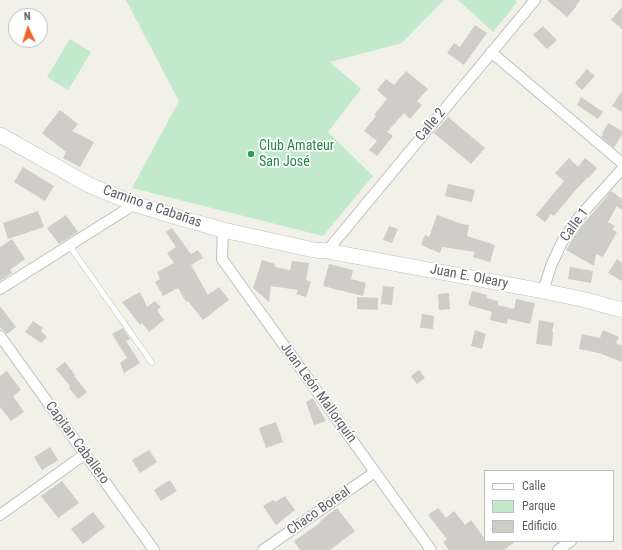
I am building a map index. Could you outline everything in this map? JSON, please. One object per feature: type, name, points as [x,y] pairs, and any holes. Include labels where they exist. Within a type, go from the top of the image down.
[{"type":"street","name":"Calle 2","points":[[321,250],[535,0]]},
{"type":"street","points":[[491,52],[622,163]]},
{"type":"street","name":"Camino a Cabañas","points":[[0,136],[89,185],[135,204],[177,218],[223,230],[321,250]]},
{"type":"street","name":"Calle 1","points":[[543,291],[551,266],[562,242],[579,217],[622,169]]},
{"type":"street","points":[[0,289],[135,204]]},
{"type":"street","name":"Juan León Mallorquín","points":[[223,230],[222,259],[431,550]]},
{"type":"street","name":"Juan E. Oleary","points":[[321,250],[543,291],[586,300],[622,310]]},
{"type":"street","name":"Capitan Caballero","points":[[0,336],[154,550]]},
{"type":"street","points":[[0,515],[85,454]]},
{"type":"street","name":"Chaco Boreal","points":[[263,550],[375,472]]},
{"type":"street","points":[[558,550],[570,542]]},
{"type":"lane","points":[[69,245],[152,363]]},
{"type":"green space","points":[[126,0],[444,0],[402,43],[330,62],[361,89],[328,132],[373,176],[323,236],[132,188],[179,101]]},
{"type":"green space","points":[[458,0],[515,0],[517,2],[493,32]]},
{"type":"green space","points":[[70,39],[91,52],[68,90],[47,77]]},
{"type":"building","points":[[547,0],[580,0],[567,17]]},
{"type":"building","points":[[622,7],[622,29],[611,20]]},
{"type":"building","points":[[475,25],[487,33],[464,65],[447,53],[454,43],[460,47]]},
{"type":"building","points":[[543,26],[557,40],[547,49],[533,35]]},
{"type":"building","points":[[587,69],[595,76],[582,90],[575,83]]},
{"type":"building","points":[[406,71],[428,89],[417,101],[422,105],[410,119],[404,113],[387,132],[393,136],[377,156],[369,150],[377,141],[364,131],[376,116],[374,115],[387,99],[377,90],[386,79],[394,85]]},
{"type":"building","points":[[622,91],[622,112],[612,106]]},
{"type":"building","points":[[581,97],[603,112],[598,119],[577,105]]},
{"type":"building","points":[[60,110],[78,124],[72,131],[94,142],[80,167],[63,158],[66,152],[42,133]]},
{"type":"building","points":[[448,117],[485,148],[471,164],[434,133]]},
{"type":"building","points":[[608,123],[622,131],[622,134],[614,148],[601,137]]},
{"type":"building","points":[[569,158],[578,167],[585,158],[597,168],[554,216],[551,214],[545,222],[536,215],[564,181],[555,173]]},
{"type":"building","points":[[23,167],[54,186],[45,201],[14,182]]},
{"type":"building","points":[[448,184],[475,190],[472,202],[445,196]]},
{"type":"building","points":[[611,191],[622,199],[622,210],[617,206],[608,222],[615,226],[612,230],[617,232],[603,257],[596,254],[594,266],[566,250],[578,230]]},
{"type":"building","points":[[38,211],[44,227],[8,239],[3,223]]},
{"type":"building","points":[[66,215],[78,232],[59,244],[47,228]]},
{"type":"building","points":[[437,215],[469,225],[467,236],[495,245],[490,262],[473,257],[475,252],[442,247],[440,253],[421,245],[425,235],[429,237]]},
{"type":"building","points":[[389,226],[398,229],[392,243],[383,240]]},
{"type":"building","points":[[172,228],[191,254],[198,250],[203,258],[191,265],[208,295],[219,287],[229,300],[203,320],[188,301],[186,302],[178,288],[163,296],[155,282],[160,279],[157,272],[174,263],[167,253],[176,247],[166,232]]},
{"type":"building","points":[[12,239],[25,259],[10,270],[12,273],[0,281],[0,247]]},
{"type":"building","points":[[617,259],[622,263],[622,281],[608,273]]},
{"type":"building","points":[[262,260],[275,264],[274,267],[290,270],[292,261],[309,263],[306,280],[311,282],[306,297],[296,294],[298,290],[271,286],[269,302],[253,288]]},
{"type":"building","points":[[329,264],[353,270],[351,279],[366,283],[363,296],[323,286]]},
{"type":"building","points":[[570,267],[593,271],[591,283],[568,279]]},
{"type":"building","points":[[383,286],[394,287],[392,305],[381,304]]},
{"type":"building","points":[[472,291],[487,295],[486,298],[498,301],[498,305],[514,309],[516,299],[535,303],[530,324],[508,319],[507,324],[490,320],[492,312],[468,305]]},
{"type":"building","points":[[140,292],[147,307],[155,301],[161,307],[157,310],[164,320],[149,332],[142,323],[140,325],[122,302]]},
{"type":"building","points":[[449,293],[450,309],[439,310],[438,294]]},
{"type":"building","points":[[357,297],[378,298],[378,310],[357,309]]},
{"type":"building","points":[[0,306],[16,327],[7,334],[0,327]]},
{"type":"building","points":[[422,314],[434,316],[433,329],[420,328]]},
{"type":"building","points":[[539,320],[554,323],[552,331],[552,346],[536,344]]},
{"type":"building","points":[[33,321],[43,328],[41,331],[47,337],[41,343],[25,332]]},
{"type":"building","points":[[123,328],[130,339],[126,341],[140,363],[124,373],[120,363],[127,358],[112,334]]},
{"type":"building","points":[[475,330],[486,334],[482,349],[471,346]]},
{"type":"building","points":[[603,330],[619,337],[616,343],[622,346],[622,362],[599,353],[579,349],[582,334],[600,338]]},
{"type":"building","points":[[65,362],[87,392],[78,399],[69,388],[70,386],[56,369]]},
{"type":"building","points":[[419,370],[425,378],[417,384],[411,376]]},
{"type":"building","points":[[7,371],[21,390],[13,396],[24,412],[11,421],[0,407],[0,376]]},
{"type":"building","points":[[313,398],[326,421],[314,425],[306,402]]},
{"type":"building","points":[[276,422],[283,442],[266,448],[259,428]]},
{"type":"building","points":[[50,447],[58,460],[42,470],[34,457]]},
{"type":"building","points":[[149,450],[157,462],[140,473],[132,460]]},
{"type":"building","points":[[170,480],[177,491],[161,501],[154,490]]},
{"type":"building","points":[[62,481],[79,503],[58,518],[41,496]]},
{"type":"building","points":[[285,496],[295,510],[276,525],[263,506],[273,500],[275,502]]},
{"type":"building","points":[[337,508],[355,531],[330,550],[300,550],[294,541],[320,523],[319,522]]},
{"type":"building","points":[[438,508],[446,518],[454,511],[465,525],[471,520],[484,538],[484,542],[515,542],[504,550],[449,550],[443,542],[447,539],[428,515]]},
{"type":"building","points":[[93,512],[105,527],[83,544],[71,529]]},
{"type":"place","name":"Club Amateur San José","points":[[251,154]]}]
